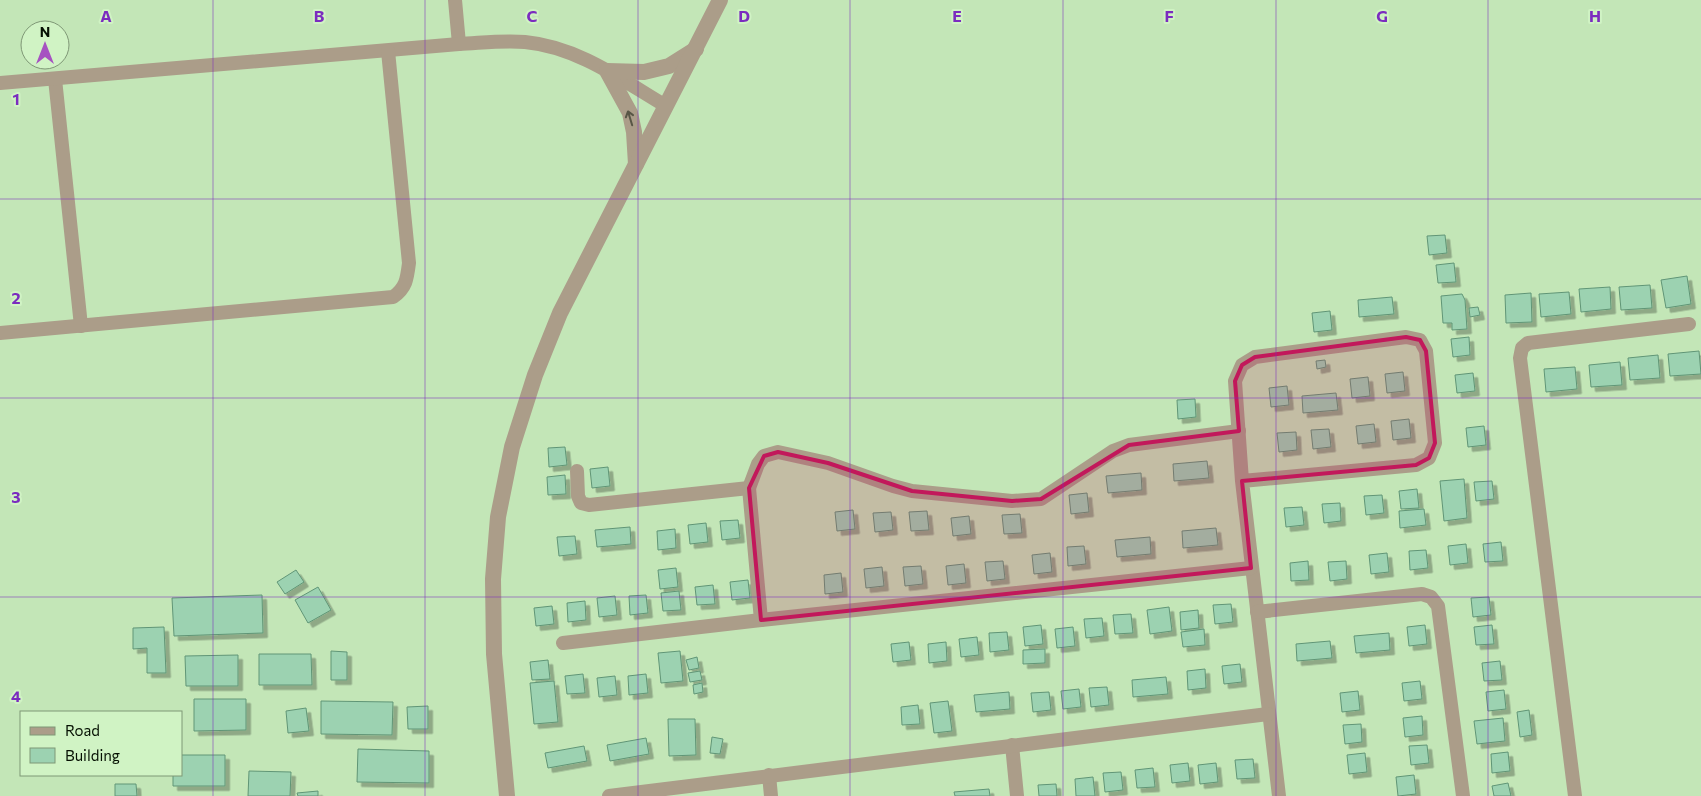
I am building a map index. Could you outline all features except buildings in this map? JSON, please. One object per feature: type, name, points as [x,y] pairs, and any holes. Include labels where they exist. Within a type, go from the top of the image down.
[{"type":"street","points":[[455,0],[459,44]]},
{"type":"street","points":[[507,796],[494,654],[493,579],[498,517],[512,447],[535,375],[560,313],[720,0]]},
{"type":"street","points":[[0,83],[459,44],[525,42],[551,47],[588,60],[666,106]]},
{"type":"street","points":[[607,71],[644,72],[669,66],[696,49]]},
{"type":"street","points":[[0,333],[393,297],[402,291],[407,282],[409,263],[388,50]]},
{"type":"street","points":[[607,71],[630,114],[634,132],[636,166]]},
{"type":"street","points":[[56,79],[81,326]]},
{"type":"street","points":[[1575,796],[1521,367],[1522,348],[1528,343],[1689,324]]},
{"type":"street","points":[[1242,481],[1416,464],[1429,458],[1435,443],[1426,351],[1420,340],[1406,337],[1255,357],[1242,365],[1235,381],[1242,481],[1251,568],[1279,796]]},
{"type":"street","points":[[761,620],[749,488],[758,464],[764,456],[778,452],[828,463],[912,491],[1012,501],[1041,499],[1113,451],[1129,445],[1239,431]]},
{"type":"street","points":[[577,471],[578,496],[581,502],[589,505],[749,488]]},
{"type":"street","points":[[563,643],[1251,568]]},
{"type":"street","points":[[1257,612],[1422,594],[1431,597],[1438,606],[1463,796]]},
{"type":"street","points":[[609,796],[1268,714]]},
{"type":"street","points":[[1012,746],[1017,796]]},
{"type":"street","points":[[769,775],[771,796]]},
{"type":"highlighted area","points":[[1406,337],[1420,340],[1426,351],[1435,443],[1429,458],[1416,465],[1242,481],[1251,568],[761,620],[749,488],[764,456],[778,452],[828,463],[912,491],[1012,501],[1041,499],[1129,445],[1239,431],[1235,381],[1242,365],[1255,357]]}]
